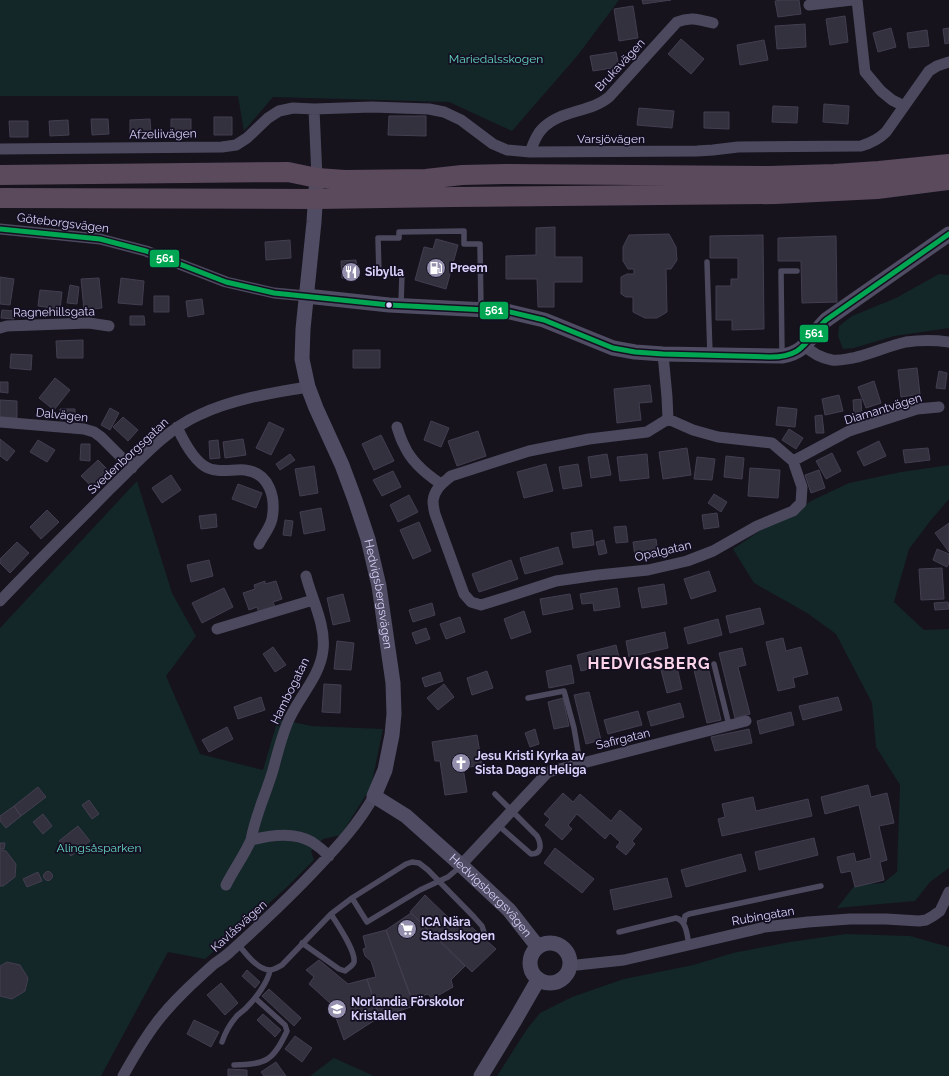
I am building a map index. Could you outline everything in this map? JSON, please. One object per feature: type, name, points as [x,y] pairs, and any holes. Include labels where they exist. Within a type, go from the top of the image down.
[{"type":"highway","points":[[0,175],[288,172],[317,178],[345,180],[426,179],[462,175],[505,174],[768,176],[834,174],[949,164]]},
{"type":"highway","points":[[0,198],[316,199],[776,194],[877,189],[949,180]]},
{"type":"street","points":[[809,5],[852,0]]},
{"type":"street","points":[[857,0],[865,72],[881,91],[892,100],[904,106]]},
{"type":"street","name":"Brukavägen","points":[[530,152],[541,130],[550,122],[602,103],[609,97],[677,22],[691,18],[713,23]]},
{"type":"street","name":"Varsjövägen","points":[[314,109],[372,107],[429,109],[444,112],[461,120],[493,144],[508,150],[530,152],[697,151],[738,147],[861,146],[869,144],[880,137],[891,126],[929,71],[937,66],[949,62]]},
{"type":"street","name":"Afzeliivägen","points":[[0,148],[222,147],[236,145],[268,118],[279,111],[292,108],[314,109]]},
{"type":"street","points":[[314,109],[317,178]]},
{"type":"street","name":"Hedvigsbergsvägen","points":[[317,178],[303,329],[302,359],[308,387],[342,465],[355,500],[368,539],[379,586],[393,683],[394,714],[392,736],[385,770],[374,796],[406,816],[461,865],[509,910],[538,947]]},
{"type":"street","name":"Göteborgsvägen","points":[[0,229],[100,239],[146,251],[226,282],[274,293],[306,296]]},
{"type":"street","points":[[306,296],[401,306],[506,311],[544,320],[613,348],[635,352],[663,354],[782,356],[798,352],[805,346],[817,329],[826,320],[949,234]]},
{"type":"street","name":"Ragnehillsgata","points":[[0,328],[7,326],[89,322],[109,326]]},
{"type":"street","points":[[805,346],[812,352],[822,357],[832,360],[844,360],[907,342],[949,342]]},
{"type":"street","points":[[397,427],[404,446],[412,458],[424,472],[441,484],[451,476],[529,451],[589,439],[647,432],[668,419],[663,354]]},
{"type":"street","name":"Svedenborgsgatan","points":[[0,601],[34,565],[164,436],[199,415],[240,400],[308,387]]},
{"type":"street","name":"Diamantvägen","points":[[792,461],[849,431],[917,409],[940,407]]},
{"type":"street","name":"Opalgatan","points":[[441,484],[436,491],[433,502],[435,514],[464,594],[471,602],[481,605],[556,580],[648,570],[687,561],[714,550],[757,526],[793,511],[801,503],[802,487],[792,461],[772,443],[718,437],[693,430],[668,419]]},
{"type":"street","name":"Dalvägen","points":[[0,422],[84,429],[94,432],[132,468]]},
{"type":"street","points":[[177,427],[190,451],[201,464],[215,470],[246,470],[255,473],[271,488],[273,498],[271,521],[259,544]]},
{"type":"street","name":"Hambogatan","points":[[226,885],[233,870],[248,848],[287,723],[317,671],[323,652],[324,642],[322,629],[306,576]]},
{"type":"street","points":[[217,629],[313,600]]},
{"type":"street","name":"Safirgatan","points":[[461,865],[548,772],[746,721]]},
{"type":"street","name":"Kavlåsvägen","points":[[123,1076],[139,1048],[156,1023],[178,998],[271,915],[329,856],[359,821],[374,796]]},
{"type":"street","points":[[251,840],[268,836],[286,835],[301,837],[312,842],[329,856]]},
{"type":"street","name":"Rubingatan","points":[[570,964],[577,965],[624,960],[765,927],[850,919],[886,918],[919,921],[926,920],[940,911],[949,892]]},
{"type":"street","points":[[547,944],[558,945],[566,951],[570,964],[565,976],[556,982],[547,983],[538,980],[531,970],[530,963],[531,956],[538,947],[547,944]]},
{"type":"street","points":[[481,1076],[538,980]]},
{"type":"lane","points":[[401,306],[402,273],[379,274],[378,238],[399,238],[399,232],[464,231],[464,244],[480,244],[482,310]]},
{"type":"lane","points":[[707,262],[710,355]]},
{"type":"lane","points":[[782,356],[781,271],[797,271]]},
{"type":"lane","points":[[714,664],[732,724]]},
{"type":"lane","points":[[528,698],[564,691],[574,728],[580,764]]},
{"type":"lane","points":[[495,794],[537,836],[540,842],[538,852],[531,854],[498,826]]},
{"type":"lane","points":[[238,944],[254,962],[262,968],[270,970],[276,968],[282,965],[331,914],[352,898],[406,864],[412,862],[419,864],[428,870],[464,906],[482,926],[484,938]]},
{"type":"lane","points":[[352,898],[367,922],[420,890],[453,873],[461,865]]},
{"type":"lane","points":[[689,945],[684,922],[685,916],[689,914],[821,886]]},
{"type":"lane","points":[[302,943],[339,969],[345,971],[352,966],[354,961],[351,948],[331,914]]},
{"type":"lane","points":[[619,932],[676,918],[684,922]]},
{"type":"lane","points":[[222,1042],[236,1016],[248,1007],[266,982],[270,970]]},
{"type":"lane","points":[[234,1065],[256,1064],[266,1060],[273,1055],[280,1046],[287,1031],[285,1025],[255,998]]},
{"type":"green space","name":"Mariedalsskogen","points":[[0,0],[619,0],[578,55],[512,131],[449,102],[273,97],[244,131],[238,96],[0,96]]},
{"type":"green space","points":[[939,274],[949,275],[949,328],[894,336],[854,348],[843,349],[838,336],[839,326],[852,316],[896,298]]},
{"type":"green space","points":[[949,465],[949,499],[909,549],[894,602],[924,630],[949,629],[949,868],[930,882],[915,901],[837,908],[855,885],[883,883],[897,872],[900,785],[876,747],[872,703],[836,634],[807,613],[754,583],[733,549],[767,526],[813,500],[849,483],[901,472]]},
{"type":"green space","points":[[137,481],[172,593],[196,636],[166,676],[200,754],[263,770],[278,719],[312,726],[383,729],[371,787],[341,835],[323,839],[311,851],[314,860],[285,889],[205,959],[168,952],[101,1076],[0,1076],[0,628]]},
{"type":"green space","points":[[846,934],[910,936],[949,947],[949,1076],[497,1076],[527,1029],[540,1013],[572,997],[624,979],[693,965],[733,953],[790,942]]},
{"type":"green space","points":[[334,1058],[374,1076],[310,1076]]},
{"type":"building","points":[[642,0],[671,0],[643,4]]},
{"type":"building","points":[[799,0],[801,14],[778,17],[775,1]]},
{"type":"building","points":[[633,6],[638,38],[619,41],[614,9]]},
{"type":"building","points":[[845,16],[848,42],[830,45],[826,19]]},
{"type":"building","points":[[805,24],[806,47],[777,49],[775,26]]},
{"type":"building","points":[[891,28],[896,47],[878,52],[873,33]]},
{"type":"building","points":[[949,28],[949,43],[945,44],[943,29]]},
{"type":"building","points":[[927,30],[929,46],[909,48],[907,33]]},
{"type":"building","points":[[681,39],[704,59],[691,74],[668,54]]},
{"type":"building","points":[[764,40],[768,60],[740,65],[737,45]]},
{"type":"building","points":[[616,52],[619,67],[593,71],[590,56]]},
{"type":"building","points":[[824,104],[849,106],[848,124],[823,122]]},
{"type":"building","points":[[773,106],[798,107],[797,123],[772,122]]},
{"type":"building","points":[[639,108],[674,111],[672,128],[637,125]]},
{"type":"building","points":[[704,112],[729,112],[729,129],[704,128]]},
{"type":"building","points":[[389,116],[426,116],[426,136],[388,135]]},
{"type":"building","points":[[214,117],[232,117],[232,135],[214,135]]},
{"type":"building","points":[[91,119],[108,119],[109,134],[92,135]]},
{"type":"building","points":[[150,119],[151,133],[130,134],[130,120]]},
{"type":"building","points":[[171,119],[191,119],[191,133],[171,133]]},
{"type":"building","points":[[68,120],[69,135],[50,136],[49,121]]},
{"type":"building","points":[[9,121],[28,121],[28,137],[10,137]]},
{"type":"building","points":[[555,227],[555,257],[582,257],[582,282],[554,282],[554,307],[538,307],[537,279],[506,279],[506,256],[536,255],[536,228]]},
{"type":"building","points":[[669,234],[676,247],[677,260],[671,269],[666,269],[667,312],[657,318],[645,318],[633,312],[633,297],[626,297],[621,294],[621,277],[627,274],[634,274],[634,269],[628,269],[623,261],[623,247],[629,235]]},
{"type":"building","points":[[763,235],[764,329],[732,330],[732,320],[716,320],[716,286],[731,286],[731,279],[738,279],[738,258],[710,258],[710,236]]},
{"type":"building","points":[[836,236],[837,302],[802,303],[801,261],[778,261],[778,238]]},
{"type":"building","points":[[436,239],[458,245],[446,289],[415,280],[424,247],[433,249]]},
{"type":"building","points":[[290,240],[291,258],[266,260],[265,242]]},
{"type":"building","points":[[356,260],[357,277],[342,278],[341,261]]},
{"type":"building","points":[[0,277],[14,279],[10,305],[0,304]]},
{"type":"building","points":[[99,278],[102,308],[84,310],[81,279]]},
{"type":"building","points":[[121,278],[144,281],[142,305],[118,303]]},
{"type":"building","points":[[70,285],[79,287],[77,304],[67,303]]},
{"type":"building","points":[[40,290],[62,292],[60,309],[38,306]]},
{"type":"building","points":[[154,296],[169,296],[169,312],[154,312]]},
{"type":"building","points":[[202,299],[204,314],[188,317],[186,301]]},
{"type":"building","points":[[2,310],[15,311],[14,319],[1,318]]},
{"type":"building","points":[[130,316],[144,316],[145,325],[130,325]]},
{"type":"building","points":[[83,340],[83,358],[57,358],[56,341]]},
{"type":"building","points":[[353,350],[380,350],[380,368],[353,368]]},
{"type":"building","points":[[11,354],[32,355],[31,370],[10,368]]},
{"type":"building","points":[[917,368],[920,394],[901,397],[898,370]]},
{"type":"building","points":[[939,371],[947,373],[945,389],[936,388]]},
{"type":"building","points":[[55,378],[70,390],[54,410],[39,398]]},
{"type":"building","points":[[874,381],[881,403],[866,408],[858,387]]},
{"type":"building","points":[[0,382],[8,382],[8,393],[0,392]]},
{"type":"building","points":[[650,385],[652,402],[639,403],[641,420],[617,423],[614,389]]},
{"type":"building","points":[[839,395],[843,411],[825,415],[822,399]]},
{"type":"building","points":[[861,399],[862,416],[854,416],[853,400]]},
{"type":"building","points":[[0,400],[17,401],[17,418],[0,417]]},
{"type":"building","points":[[778,407],[797,409],[795,427],[776,425]]},
{"type":"building","points":[[110,408],[119,413],[110,430],[101,425]]},
{"type":"building","points":[[60,409],[75,409],[75,420],[60,420]]},
{"type":"building","points":[[822,415],[824,433],[816,433],[815,416]]},
{"type":"building","points":[[123,417],[138,430],[128,441],[113,427]]},
{"type":"building","points":[[431,421],[449,428],[441,447],[424,440]]},
{"type":"building","points":[[269,422],[284,429],[271,455],[256,448]]},
{"type":"building","points":[[789,429],[803,438],[796,449],[782,440]]},
{"type":"building","points":[[478,431],[486,456],[457,466],[448,441]]},
{"type":"building","points":[[381,435],[394,461],[374,470],[362,444]]},
{"type":"building","points":[[0,439],[15,451],[7,461],[0,456]]},
{"type":"building","points":[[243,439],[246,455],[225,458],[223,442]]},
{"type":"building","points":[[38,440],[55,450],[47,462],[30,452]]},
{"type":"building","points":[[218,440],[220,458],[210,459],[209,441]]},
{"type":"building","points":[[879,441],[886,456],[864,466],[857,452]]},
{"type":"building","points":[[81,444],[90,444],[90,461],[80,460]]},
{"type":"building","points":[[687,448],[691,475],[663,479],[659,452]]},
{"type":"building","points":[[928,448],[930,460],[905,463],[903,450]]},
{"type":"building","points":[[832,453],[841,471],[826,479],[816,461]]},
{"type":"building","points":[[290,454],[295,460],[280,470],[276,464]]},
{"type":"building","points":[[607,454],[611,475],[591,478],[588,457]]},
{"type":"building","points":[[647,454],[649,478],[620,481],[617,457]]},
{"type":"building","points":[[726,456],[744,458],[742,479],[724,477]]},
{"type":"building","points":[[697,457],[715,459],[712,480],[694,479]]},
{"type":"building","points":[[98,460],[110,472],[93,488],[81,476]]},
{"type":"building","points":[[546,464],[553,491],[524,498],[517,472]]},
{"type":"building","points":[[578,464],[582,486],[563,489],[559,467]]},
{"type":"building","points":[[314,466],[318,493],[300,496],[295,469]]},
{"type":"building","points":[[750,468],[780,470],[778,498],[748,496]]},
{"type":"building","points":[[819,470],[825,488],[811,493],[805,475]]},
{"type":"building","points":[[393,471],[401,487],[382,496],[373,480]]},
{"type":"building","points":[[171,475],[181,490],[162,503],[152,488]]},
{"type":"building","points":[[238,484],[262,493],[256,508],[232,499]]},
{"type":"building","points":[[714,494],[727,502],[721,512],[708,503]]},
{"type":"building","points":[[409,495],[418,512],[398,522],[390,505]]},
{"type":"building","points":[[321,508],[325,530],[304,534],[300,512]]},
{"type":"building","points":[[47,510],[59,522],[41,539],[30,527]]},
{"type":"building","points":[[717,513],[719,527],[704,529],[702,515]]},
{"type":"building","points":[[216,514],[217,527],[201,529],[199,516]]},
{"type":"building","points":[[285,520],[293,521],[291,536],[283,535]]},
{"type":"building","points":[[419,522],[431,551],[413,559],[400,530]]},
{"type":"building","points":[[949,523],[949,552],[935,533]]},
{"type":"building","points":[[626,526],[628,542],[616,543],[614,527]]},
{"type":"building","points":[[592,530],[594,545],[573,548],[571,533]]},
{"type":"building","points":[[656,539],[658,552],[635,556],[633,542]]},
{"type":"building","points":[[604,540],[607,553],[599,555],[596,542]]},
{"type":"building","points":[[17,542],[29,553],[10,573],[0,563],[0,559]]},
{"type":"building","points":[[558,547],[563,564],[525,574],[520,558]]},
{"type":"building","points":[[937,549],[949,554],[949,563],[947,567],[933,560]]},
{"type":"building","points":[[209,560],[213,576],[191,582],[187,565]]},
{"type":"building","points":[[511,560],[518,579],[479,592],[472,574]]},
{"type":"building","points":[[942,568],[944,599],[921,600],[919,569]]},
{"type":"building","points":[[709,571],[716,591],[691,599],[684,579]]},
{"type":"building","points":[[265,581],[265,584],[276,581],[282,599],[273,602],[275,607],[259,613],[257,607],[249,610],[243,593],[255,589],[254,585]]},
{"type":"building","points":[[664,584],[667,604],[642,608],[638,588]]},
{"type":"building","points":[[224,588],[233,607],[202,623],[192,603]]},
{"type":"building","points":[[617,588],[620,607],[594,611],[593,603],[582,604],[580,594]]},
{"type":"building","points":[[343,594],[350,621],[333,625],[327,598]]},
{"type":"building","points":[[570,594],[573,609],[543,615],[540,599]]},
{"type":"building","points":[[948,602],[949,609],[935,610],[934,603]]},
{"type":"building","points":[[432,603],[435,615],[413,622],[409,610]]},
{"type":"building","points":[[760,608],[764,624],[730,633],[726,616]]},
{"type":"building","points":[[524,611],[531,632],[511,639],[504,619]]},
{"type":"building","points":[[460,617],[465,632],[446,639],[440,624]]},
{"type":"building","points":[[718,619],[722,635],[688,644],[684,628]]},
{"type":"building","points":[[426,628],[430,639],[416,644],[412,633]]},
{"type":"building","points":[[665,632],[668,648],[629,657],[626,641]]},
{"type":"building","points":[[783,638],[786,651],[801,647],[808,674],[793,678],[795,687],[778,691],[766,642]]},
{"type":"building","points":[[337,641],[354,643],[351,670],[334,669]]},
{"type":"building","points":[[616,645],[620,661],[581,671],[577,655]]},
{"type":"building","points":[[273,647],[286,665],[275,672],[263,654]]},
{"type":"building","points":[[742,648],[746,665],[738,667],[750,714],[735,718],[719,653]]},
{"type":"building","points":[[676,663],[682,689],[667,693],[660,666]]},
{"type":"building","points":[[707,663],[721,720],[707,723],[693,666]]},
{"type":"building","points":[[571,665],[574,683],[549,688],[546,671]]},
{"type":"building","points":[[487,671],[493,688],[472,695],[467,678]]},
{"type":"building","points":[[440,672],[443,681],[425,687],[422,678]]},
{"type":"building","points":[[324,684],[341,685],[340,713],[322,712]]},
{"type":"building","points":[[444,684],[454,697],[438,710],[427,698]]},
{"type":"building","points":[[589,692],[601,740],[586,744],[574,695]]},
{"type":"building","points":[[261,697],[265,710],[238,719],[234,707]]},
{"type":"building","points":[[838,697],[842,710],[803,720],[799,706]]},
{"type":"building","points":[[563,698],[569,726],[554,729],[548,702]]},
{"type":"building","points":[[680,703],[684,717],[651,726],[647,712]]},
{"type":"building","points":[[638,711],[642,725],[608,734],[604,720]]},
{"type":"building","points":[[791,712],[794,725],[760,734],[757,721]]},
{"type":"building","points":[[227,727],[233,739],[209,752],[202,740]]},
{"type":"building","points":[[535,729],[539,744],[530,747],[525,733]]},
{"type":"building","points":[[749,729],[752,743],[715,751],[711,737]]},
{"type":"building","name":"Jesu Kristi Kyrka av Sista Dagars Heliga","points":[[477,735],[482,765],[463,768],[467,792],[445,795],[440,761],[435,761],[432,742]]},
{"type":"building","points":[[868,785],[871,797],[887,793],[894,823],[879,826],[887,860],[880,862],[884,880],[855,887],[851,871],[841,873],[837,857],[854,853],[856,862],[871,858],[859,805],[825,814],[821,797]]},
{"type":"building","points":[[38,787],[46,797],[21,816],[14,806]]},
{"type":"building","points":[[563,793],[573,802],[580,794],[611,821],[620,810],[642,829],[632,841],[635,844],[626,855],[616,847],[620,842],[610,833],[605,839],[577,814],[568,825],[572,829],[562,840],[545,825],[550,819],[544,814]]},
{"type":"building","points":[[753,797],[756,811],[808,799],[812,816],[722,836],[718,819],[725,817],[722,804]]},
{"type":"building","name":"Alingsåsparken","points":[[89,800],[99,814],[92,819],[82,805]]},
{"type":"building","points":[[14,806],[21,816],[6,828],[0,821],[0,816]]},
{"type":"building","points":[[43,814],[52,826],[43,834],[33,822]]},
{"type":"building","points":[[78,826],[90,841],[71,856],[59,841]]},
{"type":"building","points":[[814,838],[818,855],[759,870],[755,852]]},
{"type":"building","points":[[0,843],[5,843],[4,849],[0,849]]},
{"type":"building","points":[[555,848],[594,879],[582,893],[544,863]]},
{"type":"building","points":[[0,850],[6,851],[16,864],[15,877],[3,886],[0,886]]},
{"type":"building","points":[[741,854],[746,871],[686,887],[681,870]]},
{"type":"building","points":[[38,872],[42,881],[27,887],[23,879]]},
{"type":"building","points":[[46,872],[50,872],[52,876],[50,880],[46,880],[44,878],[44,874]]},
{"type":"building","points":[[667,878],[672,897],[614,910],[610,890]]},
{"type":"building","points":[[425,895],[458,927],[465,921],[496,949],[472,972],[410,912]]},
{"type":"building","points":[[411,913],[465,966],[451,980],[453,987],[432,999],[428,994],[412,999],[386,930]]},
{"type":"building","points":[[386,930],[414,1006],[381,1017],[377,1010],[367,979],[376,977],[371,961],[365,956],[363,949],[366,948],[363,936]]},
{"type":"building","points":[[319,960],[348,984],[367,979],[377,1010],[373,1012],[375,1020],[344,1040],[331,1004],[309,984],[314,977],[306,970]]},
{"type":"building","points":[[7,962],[20,965],[28,978],[25,991],[12,999],[0,996],[0,966]]},
{"type":"building","points":[[247,970],[260,982],[255,988],[242,976]]},
{"type":"building","points":[[221,983],[238,1003],[225,1015],[207,995]]},
{"type":"building","points":[[269,989],[301,1018],[294,1026],[262,996]]},
{"type":"building","points":[[263,1014],[281,1030],[275,1037],[257,1020]]},
{"type":"building","points":[[194,1020],[219,1032],[211,1047],[187,1034]]},
{"type":"building","points":[[295,1036],[312,1048],[302,1062],[285,1049]]},
{"type":"building","points":[[276,1062],[286,1076],[264,1076],[261,1072]]},
{"type":"building","points":[[228,1069],[247,1070],[247,1076],[228,1076]]},
{"type":"transit line","name":"561","points":[[0,229],[100,239],[146,251],[226,282],[274,293],[389,305],[506,311],[544,320],[613,348],[635,352],[770,357],[782,356],[798,351],[826,320],[949,234]]},
{"type":"place","name":"Preem","points":[[436,268]]},
{"type":"place","name":"Sibylla","points":[[351,272]]},
{"type":"place","name":"Jesu Kristi Kyrka av Sista Dagars Heliga","points":[[461,763]]},
{"type":"place","name":"ICA Nära Stadsskogen","points":[[407,929]]},
{"type":"place","name":"Norlandia Förskolor Kristallen","points":[[337,1009]]},
{"type":"district","name":"HEDVIGSBERG","points":[[649,663]]}]
